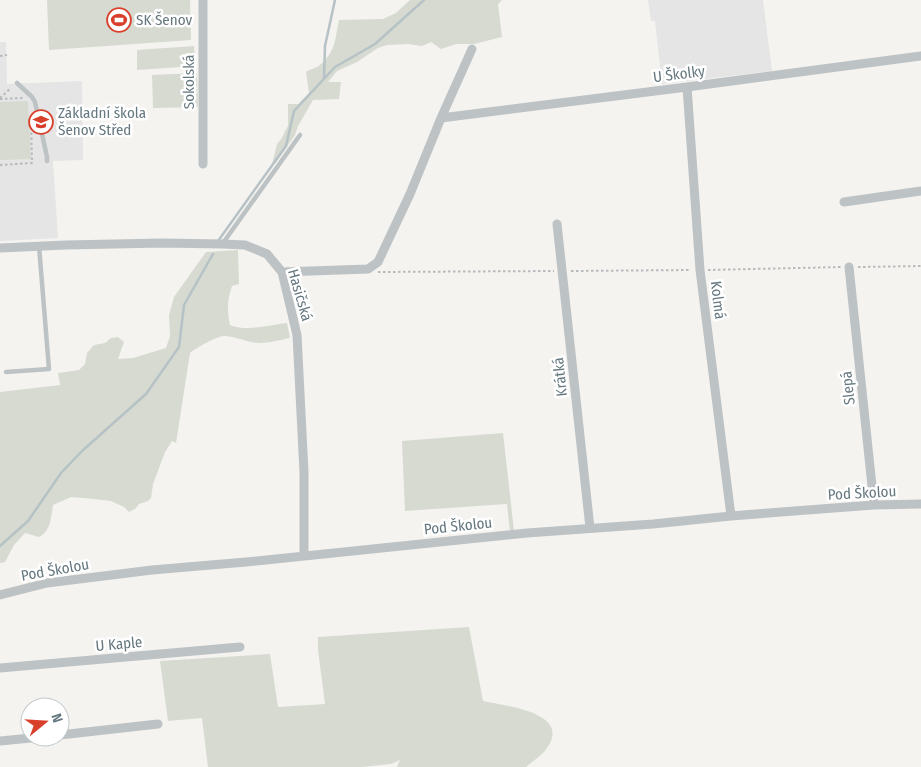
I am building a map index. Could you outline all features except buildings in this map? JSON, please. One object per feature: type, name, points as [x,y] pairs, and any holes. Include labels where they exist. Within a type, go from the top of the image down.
[{"type":"street","name":"Sokolská","points":[[203,0],[203,164]]},
{"type":"street","points":[[282,272],[368,269],[378,262],[410,194],[472,49]]},
{"type":"street","name":"U Školky","points":[[441,118],[921,56]]},
{"type":"street","name":"Kolmá","points":[[687,87],[700,270],[731,516]]},
{"type":"street","points":[[844,202],[921,191]]},
{"type":"street","name":"Krátká","points":[[557,224],[590,528]]},
{"type":"street","name":"Hasičská","points":[[0,248],[162,243],[222,244],[245,245],[267,254],[282,272],[297,335],[304,472],[304,555]]},
{"type":"street","name":"Slepá","points":[[849,267],[874,505]]},
{"type":"street","name":"Pod Školou","points":[[0,595],[47,584],[152,570],[527,533],[874,505],[921,504]]},
{"type":"street","name":"U Kaple","points":[[0,668],[240,648]]},
{"type":"street","points":[[70,734],[158,724]]},
{"type":"street","points":[[0,741],[20,739]]},
{"type":"lane","points":[[17,83],[32,97],[34,102],[47,161]]},
{"type":"lane","points":[[222,244],[300,135]]},
{"type":"lane","points":[[6,372],[49,369],[39,246]]},
{"type":"path","points":[[0,56],[7,55]]},
{"type":"path","points":[[0,98],[17,83]]},
{"type":"path","points":[[0,98],[30,98]]},
{"type":"path","points":[[0,165],[32,163],[31,116]]},
{"type":"path","points":[[368,269],[378,272],[700,270],[921,266]]},
{"type":"shaded area","name":"SK Šenov","points":[[47,0],[190,0],[191,40],[49,50]]},
{"type":"shaded area","points":[[410,0],[502,0],[498,4],[502,37],[474,44],[456,44],[441,49],[431,42],[422,46],[408,44],[387,45],[378,48],[357,62],[337,71],[328,82],[341,82],[339,99],[313,100],[295,135],[275,164],[272,164],[277,144],[288,126],[288,104],[298,104],[309,93],[306,72],[319,66],[329,55],[334,44],[339,20],[383,19],[396,13]]},
{"type":"shaded area","points":[[648,0],[763,0],[772,71],[662,84],[655,21],[651,21]]},
{"type":"shaded area","name":"Základní škola Šenov Střed","points":[[0,42],[6,42],[7,84],[82,81],[83,160],[53,161],[58,238],[0,241]]},
{"type":"shaded area","points":[[194,46],[195,66],[137,70],[137,50]]},
{"type":"shaded area","points":[[197,73],[198,107],[153,108],[152,75]]},
{"type":"shaded area","points":[[28,101],[31,159],[0,160],[0,102]]},
{"type":"shaded area","points":[[238,250],[239,284],[232,286],[229,296],[230,325],[250,328],[287,323],[290,338],[259,343],[224,336],[202,345],[190,353],[176,443],[172,441],[165,452],[153,484],[151,498],[129,512],[124,507],[111,501],[71,497],[53,505],[50,523],[43,534],[39,537],[25,533],[14,545],[5,562],[0,563],[0,392],[60,385],[58,373],[79,370],[85,364],[87,353],[94,345],[105,343],[111,338],[118,337],[124,342],[118,359],[133,358],[166,348],[170,336],[169,315],[174,297],[206,252]]},
{"type":"shaded area","points":[[503,433],[514,531],[510,532],[507,504],[405,511],[402,441]]},
{"type":"shaded area","points":[[469,627],[483,701],[521,709],[534,714],[545,720],[552,728],[552,739],[544,752],[526,767],[397,767],[400,760],[391,764],[361,767],[208,767],[202,718],[168,721],[160,661],[270,654],[278,707],[325,704],[318,637]]},
{"type":"waterway","points":[[324,78],[325,46],[335,0]]},
{"type":"waterway","points":[[218,241],[286,146],[294,111],[335,67],[375,44],[424,0]]},
{"type":"waterway","points":[[0,546],[28,521],[61,473],[82,451],[146,394],[179,347],[184,305],[213,254]]},
{"type":"place","name":"SK Šenov","points":[[119,20]]},
{"type":"place","name":"Základní škola Šenov Střed","points":[[41,122]]}]
